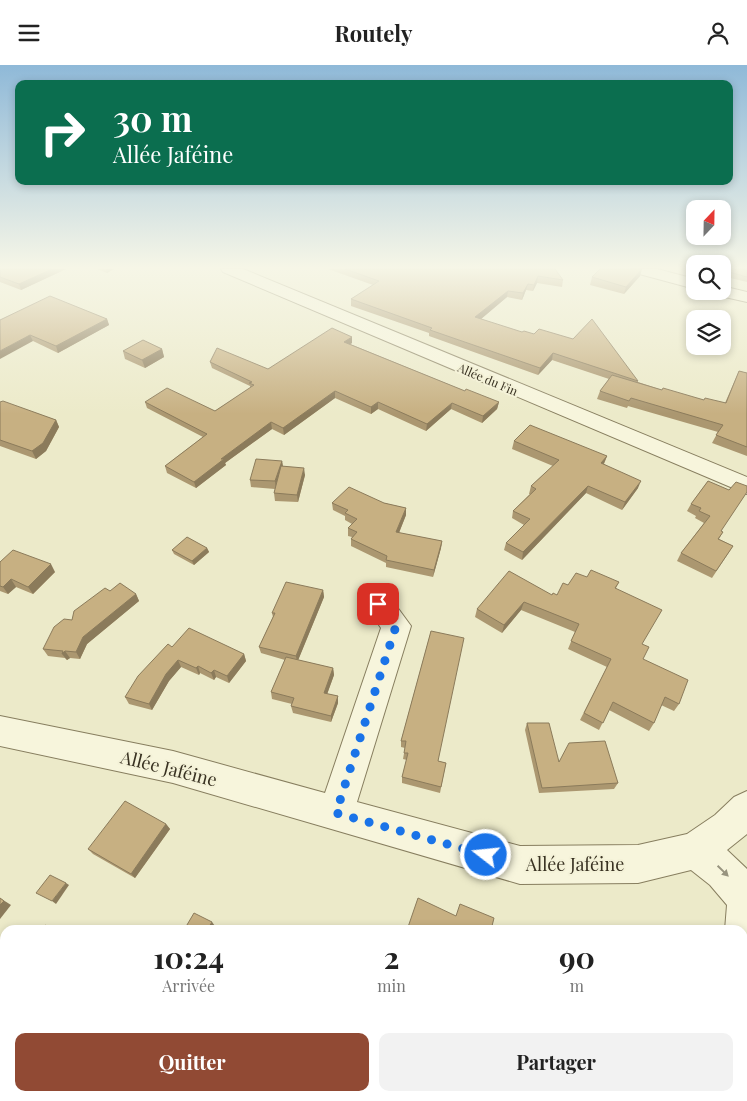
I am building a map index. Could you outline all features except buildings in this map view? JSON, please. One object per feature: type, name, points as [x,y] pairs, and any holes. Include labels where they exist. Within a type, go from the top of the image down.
[{"type":"street","name":"Allée du Fin","points":[[344,317],[747,486]]},
{"type":"street","points":[[336,813],[396,626],[378,604]]},
{"type":"street","name":"Allée Jaféine","points":[[0,731],[173,767],[520,865],[638,863],[694,851],[728,828],[747,812]]},
{"type":"street","points":[[694,851],[713,861],[746,895],[745,925]]},
{"type":"route","points":[[378,604],[396,626],[336,813],[486,855]]}]
